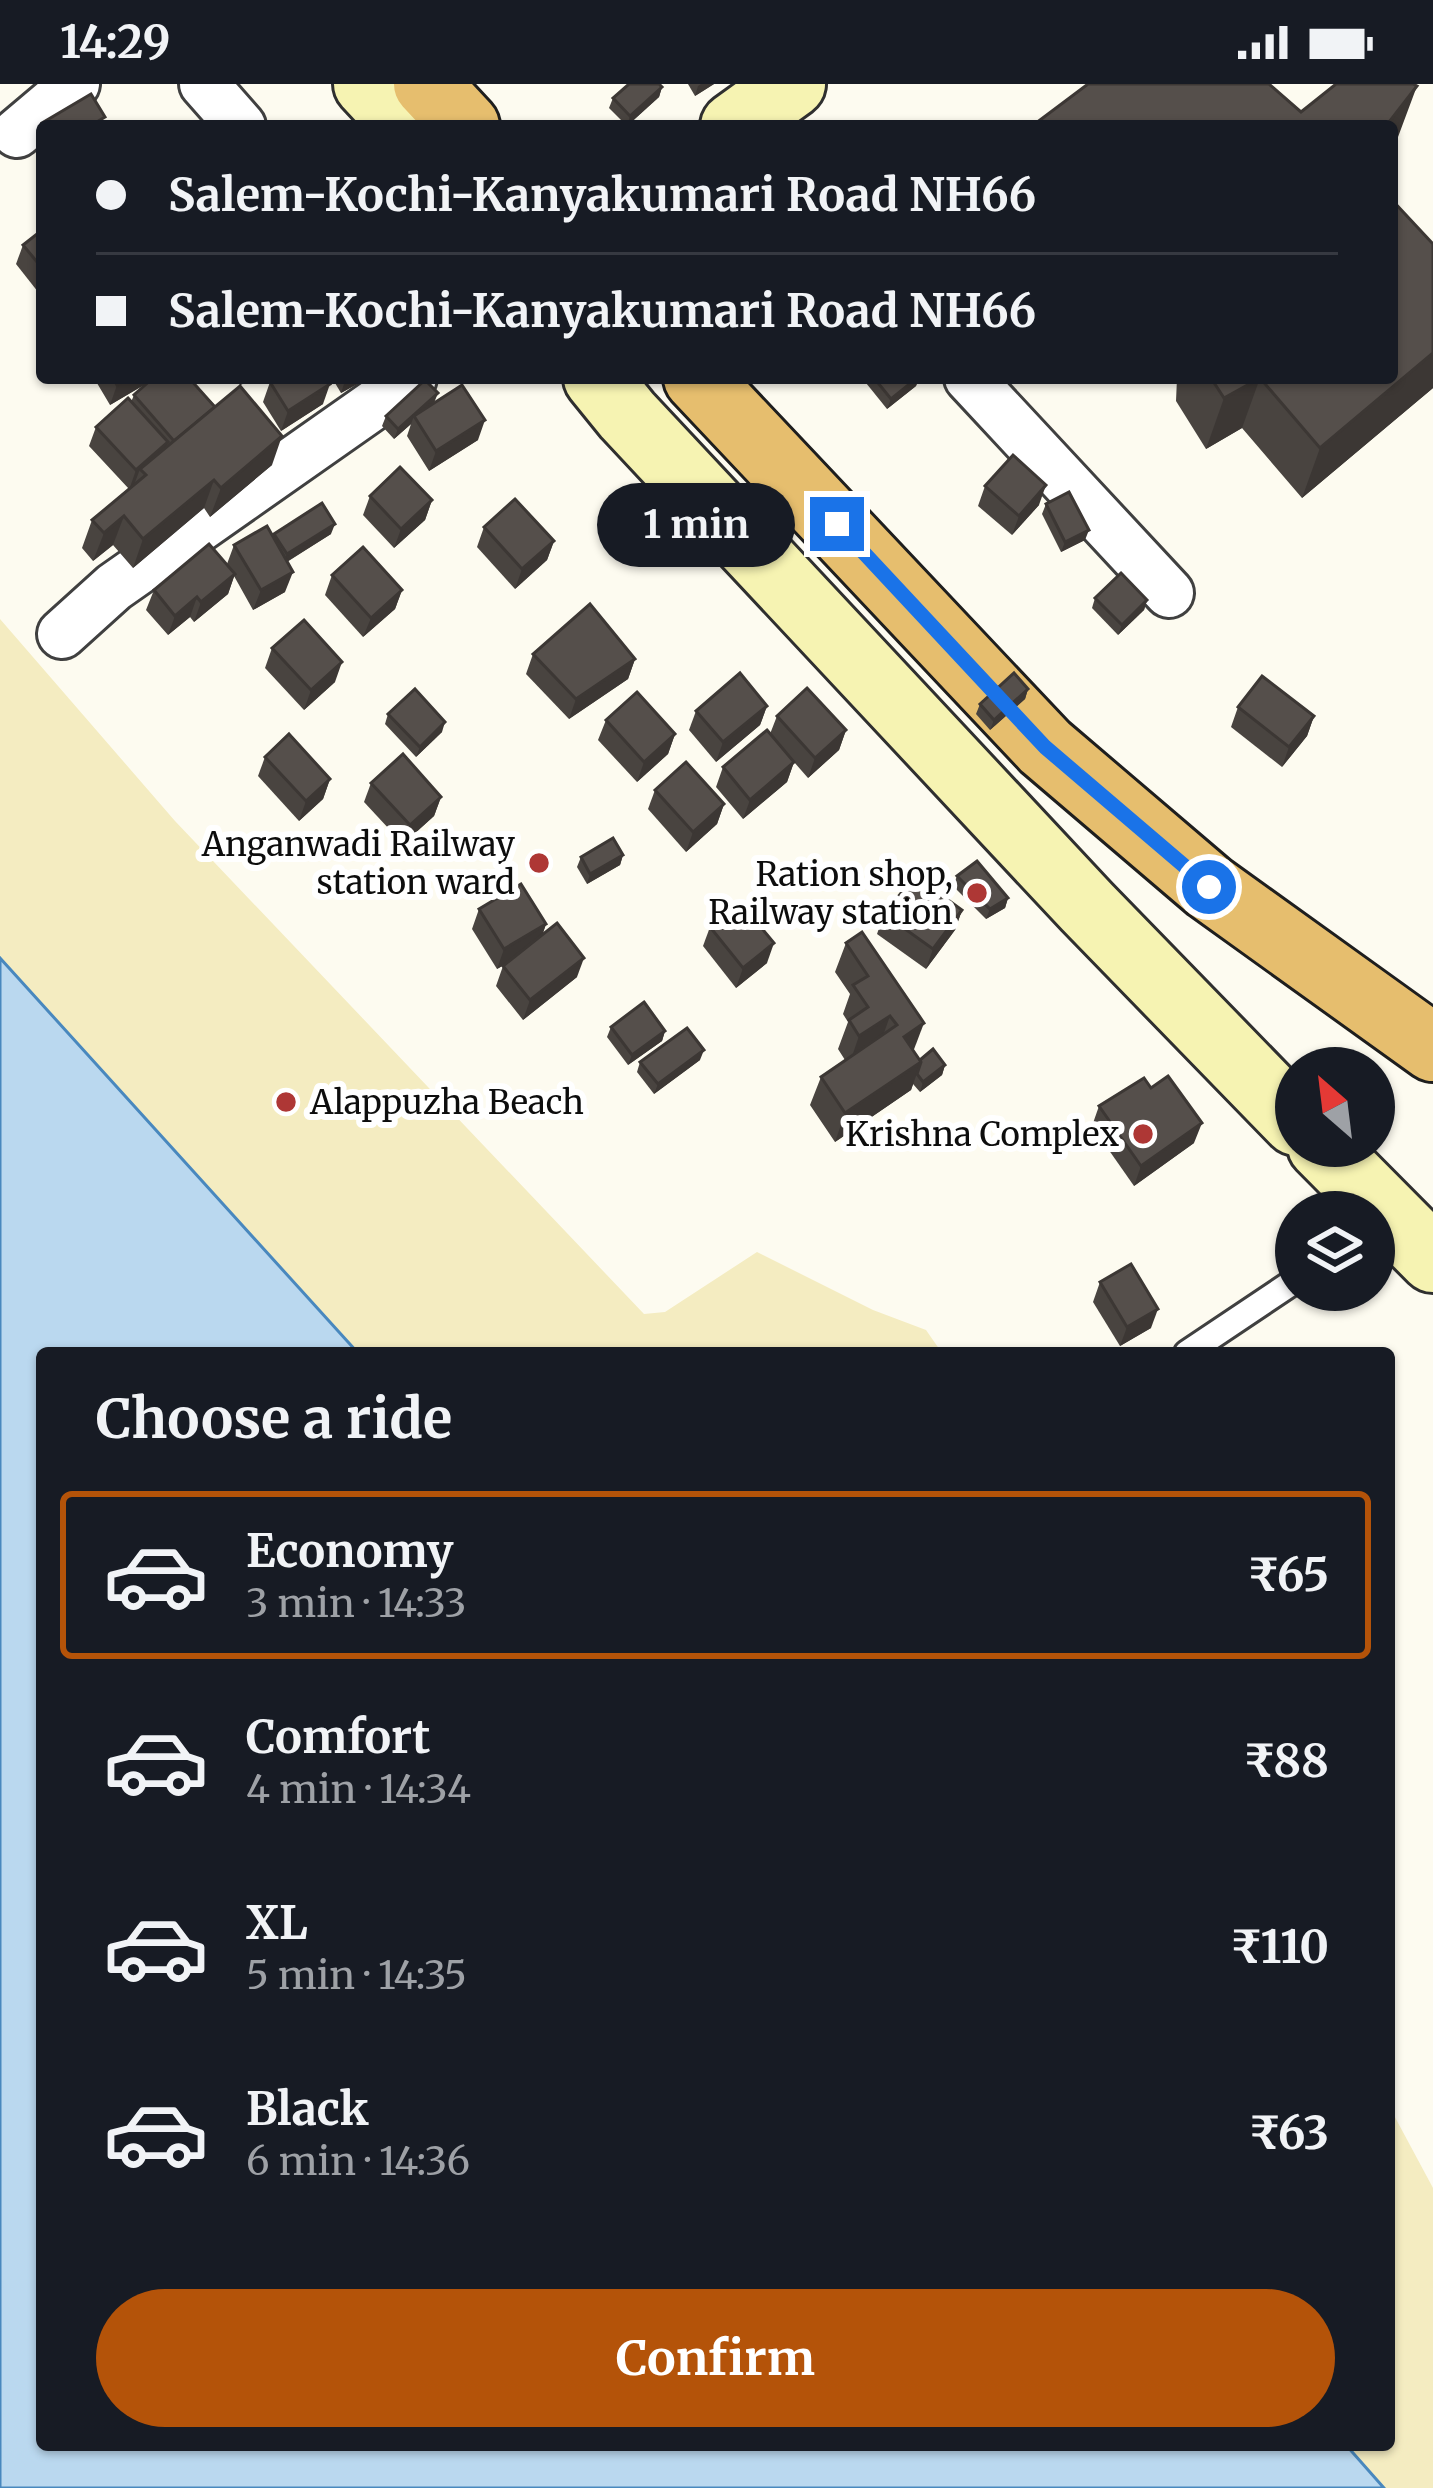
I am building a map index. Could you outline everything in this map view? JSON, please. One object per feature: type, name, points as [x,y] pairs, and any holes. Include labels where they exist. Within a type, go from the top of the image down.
[{"type":"highway","points":[[427,84],[460,120]]},
{"type":"highway","points":[[703,384],[1045,747],[1209,887],[1433,1048]]},
{"type":"main road","points":[[367,84],[400,120]]},
{"type":"main road","points":[[742,120],[791,84]]},
{"type":"main road","points":[[602,384],[1087,908],[1275,1100]]},
{"type":"main road","points":[[1340,1167],[1400,1235]]},
{"type":"street","points":[[38,120],[75,84]]},
{"type":"street","points":[[205,84],[236,120]]},
{"type":"street","points":[[62,634],[114,587],[403,384]]},
{"type":"street","points":[[976,384],[1169,592]]},
{"type":"lane","points":[[1196,1347],[1275,1294]]},
{"type":"sand","name":"Alappuzha Beach","points":[[0,619],[175,821],[644,1314],[665,1312],[757,1252],[873,1310],[926,1330],[938,1347],[353,1347],[0,958]]},
{"type":"sand","points":[[1395,2117],[1433,2188],[1433,2488],[1384,2488],[1351,2451],[1395,2451]]},
{"type":"water","points":[[0,958],[353,1347],[36,1347],[36,2451],[1351,2451],[1384,2488],[0,2488]]},
{"type":"building","points":[[629,84],[662,87],[630,116],[613,98]]},
{"type":"building","points":[[1088,84],[1269,84],[1301,112],[1336,84],[1417,86],[1391,120],[1040,120]]},
{"type":"building","points":[[91,94],[105,117],[100,120],[47,120]]},
{"type":"building","points":[[1398,206],[1433,244],[1433,353],[1398,382]]},
{"type":"building","points":[[36,235],[36,261],[23,245]]},
{"type":"building","points":[[146,384],[194,384],[215,407],[174,441],[134,395]]},
{"type":"building","points":[[271,384],[330,384],[288,411]]},
{"type":"building","points":[[421,384],[429,384],[438,393],[398,429],[386,416]]},
{"type":"building","points":[[879,384],[910,384],[891,399]]},
{"type":"building","points":[[1215,384],[1249,384],[1224,398]]},
{"type":"building","points":[[1265,384],[1396,384],[1320,448]]},
{"type":"building","points":[[462,385],[485,420],[436,451],[414,416]]},
{"type":"building","points":[[240,386],[282,436],[221,488],[214,480],[143,539],[124,516],[104,533],[92,520],[146,475],[140,469]]},
{"type":"building","points":[[128,398],[168,442],[136,470],[96,427]]},
{"type":"building","points":[[1013,455],[1046,485],[1019,516],[985,486]]},
{"type":"building","points":[[400,467],[432,500],[401,529],[370,496]]},
{"type":"building","points":[[1069,492],[1089,530],[1065,542],[1046,504]]},
{"type":"building","points":[[515,499],[554,541],[522,569],[484,527]]},
{"type":"building","points":[[322,503],[335,524],[287,554],[274,534]]},
{"type":"building","points":[[267,526],[293,572],[261,590],[234,545]]},
{"type":"building","points":[[209,544],[235,574],[175,616],[154,590]]},
{"type":"building","points":[[363,547],[402,590],[371,618],[332,575]]},
{"type":"building","points":[[1121,573],[1147,600],[1122,625],[1095,598]]},
{"type":"building","points":[[590,604],[635,659],[576,699],[533,654]]},
{"type":"building","points":[[304,620],[342,662],[311,690],[272,648]]},
{"type":"building","points":[[740,673],[767,706],[723,742],[696,711]]},
{"type":"building","points":[[1014,673],[1028,689],[994,720],[980,704]]},
{"type":"building","points":[[1262,676],[1314,716],[1289,747],[1238,707]]},
{"type":"building","points":[[807,688],[846,730],[815,758],[777,716]]},
{"type":"building","points":[[415,689],[445,722],[420,747],[388,714]]},
{"type":"building","points":[[637,692],[675,734],[644,762],[606,720]]},
{"type":"building","points":[[767,730],[794,762],[750,800],[723,767]]},
{"type":"building","points":[[289,734],[330,779],[306,801],[265,757]]},
{"type":"building","points":[[403,754],[441,797],[410,825],[371,783]]},
{"type":"building","points":[[686,762],[724,804],[693,832],[655,790]]},
{"type":"building","points":[[613,838],[623,855],[590,874],[581,857]]},
{"type":"building","points":[[977,861],[1008,898],[990,909],[957,876]]},
{"type":"building","points":[[915,876],[962,910],[933,949],[884,914]]},
{"type":"building","points":[[521,884],[546,924],[504,949],[479,909]]},
{"type":"building","points":[[740,902],[774,943],[743,968],[710,927]]},
{"type":"building","points":[[557,923],[584,958],[530,1000],[503,966]]},
{"type":"building","points":[[862,932],[924,1023],[904,1037],[921,1062],[845,1113],[821,1077],[897,1025],[890,1016],[859,1036],[849,1020],[868,1007],[853,985],[868,976],[846,943]]},
{"type":"building","points":[[644,1002],[665,1031],[632,1055],[611,1027]]},
{"type":"building","points":[[687,1028],[704,1050],[658,1084],[640,1062]]},
{"type":"building","points":[[933,1049],[945,1065],[923,1082],[917,1074],[920,1060]]},
{"type":"building","name":"Krishna Complex","points":[[1168,1076],[1202,1123],[1141,1166],[1099,1106],[1144,1078],[1151,1088]]},
{"type":"building","points":[[1131,1264],[1158,1309],[1127,1327],[1100,1282]]},
{"type":"place","name":"Anganwadi Railway station ward","points":[[539,863]]},
{"type":"place","name":"Ration shop, Railway station","points":[[977,893]]},
{"type":"place","name":"Alappuzha Beach","points":[[286,1102]]},
{"type":"place","name":"Krishna Complex","points":[[1143,1134]]},
{"type":"route","points":[[837,524],[1045,747],[1209,887]]}]
